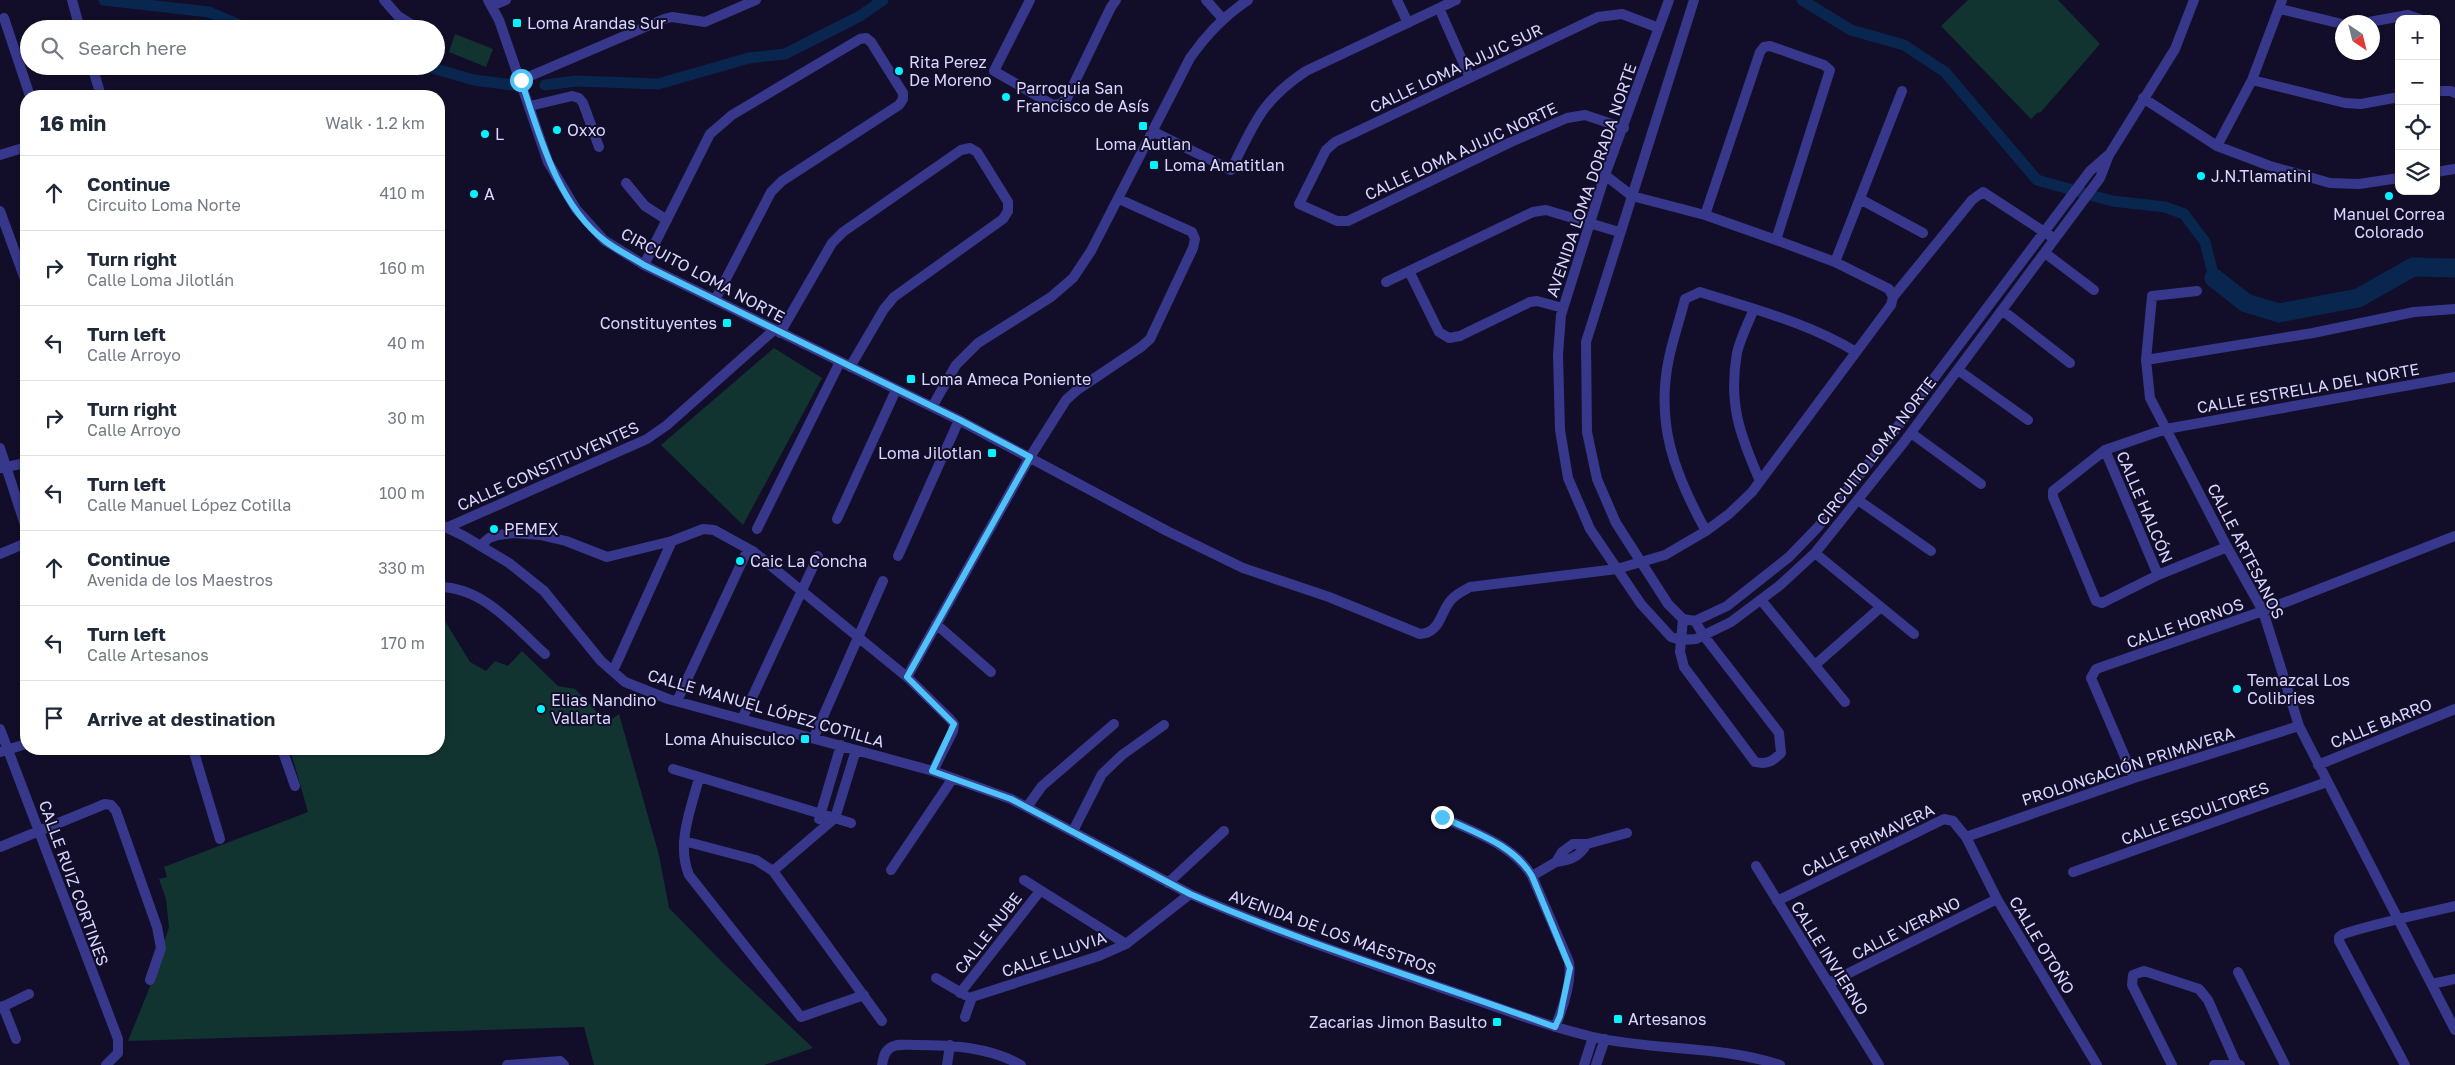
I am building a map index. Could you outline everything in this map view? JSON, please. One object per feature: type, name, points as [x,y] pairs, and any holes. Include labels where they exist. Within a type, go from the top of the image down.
[{"type":"street","points":[[384,0],[398,16],[404,20]]},
{"type":"street","points":[[490,3],[506,0]]},
{"type":"street","points":[[521,80],[664,19],[672,17],[705,22],[756,0]]},
{"type":"street","points":[[1030,0],[994,71],[1053,105],[1060,104],[1067,98],[1111,6],[1116,0]]},
{"type":"street","points":[[1206,0],[1223,19]]},
{"type":"street","points":[[932,407],[956,365],[978,343],[1051,297],[1073,278],[1092,251],[1190,58],[1203,40],[1223,19],[1248,0]]},
{"type":"street","points":[[1397,0],[1408,23]]},
{"type":"street","points":[[1152,131],[1231,170],[1261,112],[1285,85],[1306,71],[1456,0]]},
{"type":"street","name":"AVENIDA LOMA DORADA NORTE","points":[[1617,569],[1590,529],[1568,478],[1560,430],[1558,355],[1563,308],[1589,223],[1669,0]]},
{"type":"street","points":[[1683,619],[1680,652],[1684,667],[1755,762],[1764,764],[1774,760],[1781,753],[1780,733],[1704,636],[1696,621],[1683,619],[1668,604],[1616,523],[1597,479],[1587,432],[1586,342],[1619,232],[1694,0]]},
{"type":"street","name":"CIRCUITO LOMA NORTE","points":[[1681,640],[1704,636],[1761,600],[1815,554],[1911,433],[2100,178],[2109,155],[2175,49],[2194,0]]},
{"type":"street","points":[[72,1],[77,20]]},
{"type":"street","name":"CIRCUITO LOMA NORTE","points":[[490,3],[500,20],[548,162],[576,209],[604,240],[644,265],[960,420],[1167,531],[1243,568],[1329,597],[1420,634],[1432,630],[1438,624],[1453,598],[1470,587],[1617,569],[1664,555],[1706,531],[1729,514],[1760,481],[1891,305],[1893,297],[1972,200],[1983,192],[2045,232]]},
{"type":"street","points":[[2217,146],[2252,80],[2281,5],[2335,22]]},
{"type":"street","points":[[1439,8],[1470,78]]},
{"type":"street","name":"CALLE LOMA AJIJIC SUR","points":[[1341,222],[1299,204],[1326,150],[1335,142],[1598,17],[1622,14],[1659,28]]},
{"type":"street","points":[[2380,20],[2395,17]]},
{"type":"street","points":[[4,18],[20,66]]},
{"type":"street","points":[[644,265],[704,145],[719,125],[732,115],[843,49],[860,39],[866,38],[871,42],[903,93],[900,105],[782,181],[771,192],[715,300]]},
{"type":"street","points":[[1705,215],[1760,52],[1764,47],[1770,46],[1824,65],[1830,70],[1776,240]]},
{"type":"street","points":[[23,75],[28,90]]},
{"type":"street","points":[[95,75],[99,90]]},
{"type":"street","points":[[2252,80],[2345,103],[2362,104],[2395,98]]},
{"type":"street","points":[[1835,262],[1902,91]]},
{"type":"street","points":[[2440,91],[2455,93]]},
{"type":"street","points":[[530,106],[572,96],[579,98],[583,103],[599,147]]},
{"type":"street","points":[[2143,98],[2217,146],[2270,166],[2330,183],[2359,184],[2395,179]]},
{"type":"street","name":"CALLE LOMA AJIJIC NORTE","points":[[1341,222],[1511,142],[1567,118],[1585,115],[1624,128]]},
{"type":"street","points":[[1,153],[20,148]]},
{"type":"street","name":"CALLE CONSTITUYENTES","points":[[445,525],[647,439],[667,425],[777,331],[832,244],[843,232],[962,150],[970,148],[977,152],[1008,202],[1008,211],[1003,219],[894,297],[845,364]]},
{"type":"street","name":"CIRCUITO LOMA NORTE","points":[[1696,621],[1727,606],[1788,558],[1818,527],[1892,434],[2074,194],[2090,170],[2109,155]]},
{"type":"street","points":[[2440,171],[2455,169]]},
{"type":"street","points":[[1605,175],[1632,196],[1705,215],[1835,262],[1889,289],[1893,297]]},
{"type":"street","points":[[626,183],[645,206],[667,220]]},
{"type":"street","points":[[907,677],[1030,457],[1066,400],[1076,390],[1150,339],[1195,239],[1192,232],[1119,199]]},
{"type":"street","points":[[1860,199],[1923,233]]},
{"type":"street","points":[[1386,282],[1534,212],[1546,210],[1619,232]]},
{"type":"street","points":[[0,211],[20,266]]},
{"type":"street","points":[[2045,232],[2055,239]]},
{"type":"street","points":[[2045,253],[2094,290]]},
{"type":"street","points":[[1409,271],[1439,332],[1449,338],[1460,336],[1530,302],[1537,301],[1563,308]]},
{"type":"street","name":"CALLE ARTESANOS","points":[[2197,291],[2152,296],[2146,360],[2150,398],[2227,547],[2263,611],[2300,726],[2318,766],[2455,1030]]},
{"type":"street","points":[[1706,531],[1674,464],[1664,416],[1668,360],[1685,299],[1700,292],[1828,335],[1856,352]]},
{"type":"street","points":[[1754,309],[1737,352],[1734,406],[1741,438],[1760,481]]},
{"type":"street","points":[[2146,360],[2313,333],[2414,312],[2455,309]]},
{"type":"street","points":[[2002,310],[2070,363]]},
{"type":"street","points":[[757,529],[845,364]]},
{"type":"street","points":[[1958,370],[2028,420]]},
{"type":"street","name":"CALLE ESTRELLA DEL NORTE","points":[[2158,575],[2102,602],[2096,601],[2092,596],[2054,497],[2054,491],[2105,450],[2166,429],[2455,377]]},
{"type":"street","points":[[837,519],[896,390]]},
{"type":"street","points":[[898,556],[960,420]]},
{"type":"street","points":[[1911,433],[1982,484]]},
{"type":"street","points":[[1892,434],[1904,442]]},
{"type":"street","points":[[0,448],[3,466],[20,512]]},
{"type":"street","name":"CALLE HALCÓN","points":[[2105,450],[2158,575]]},
{"type":"street","points":[[3,466],[20,464]]},
{"type":"street","points":[[1858,500],[1931,552]]},
{"type":"street","name":"CALLE MANUEL LÓPEZ COTILLA","points":[[445,528],[509,564],[544,591],[601,661],[625,682],[676,701],[814,737],[932,771],[1011,799],[1073,831]]},
{"type":"street","points":[[480,546],[489,538],[498,535],[514,533],[540,535],[566,541],[607,557],[672,541],[703,529],[714,530],[748,549],[803,592],[907,677],[954,724],[932,771]]},
{"type":"street","name":"CALLE HORNOS","points":[[2134,778],[2091,678],[2092,673],[2096,669],[2263,611],[2455,536]]},
{"type":"street","points":[[613,672],[672,541]]},
{"type":"street","points":[[0,554],[20,546]]},
{"type":"street","points":[[2158,575],[2227,547]]},
{"type":"street","points":[[676,701],[748,549]]},
{"type":"street","points":[[1815,554],[1914,634]]},
{"type":"street","points":[[742,719],[803,592],[818,556]]},
{"type":"street","points":[[1617,569],[1641,604],[1664,632],[1671,637],[1681,640]]},
{"type":"street","points":[[814,737],[883,581]]},
{"type":"street","points":[[445,587],[456,587],[476,596],[494,609],[545,654]]},
{"type":"street","points":[[1761,600],[1845,702]]},
{"type":"street","points":[[1815,665],[1881,607]]},
{"type":"street","points":[[936,624],[991,672]]},
{"type":"street","name":"CALLE BARRO","points":[[2318,766],[2455,709]]},
{"type":"street","points":[[1027,807],[1042,786],[1114,724]]},
{"type":"street","points":[[1073,831],[1102,774],[1122,755],[1164,725]]},
{"type":"street","name":"PROLONGACIÓN PRIMAVERA","points":[[1966,837],[2134,778],[2300,726]]},
{"type":"street","name":"CALLE RUIZ CORTINES","points":[[0,729],[4,750],[38,830],[118,1039],[118,1053],[106,1065]]},
{"type":"street","points":[[815,835],[841,745]]},
{"type":"street","points":[[4,750],[20,746]]},
{"type":"street","points":[[773,871],[835,818],[856,750]]},
{"type":"street","points":[[195,755],[220,839]]},
{"type":"street","points":[[284,755],[295,786]]},
{"type":"street","points":[[673,769],[851,822]]},
{"type":"street","points":[[699,778],[684,841],[686,868],[689,875],[799,1016],[803,1017],[864,995]]},
{"type":"street","points":[[891,870],[953,778]]},
{"type":"street","name":"CALLE ESCULTORES","points":[[2073,872],[2327,782]]},
{"type":"street","points":[[0,847],[104,804],[111,805],[116,811],[157,927],[161,948],[150,980]]},
{"type":"street","points":[[1442,817],[1495,842],[1526,866],[1532,876],[1570,968],[1560,1016],[1555,1027]]},
{"type":"street","name":"CALLE PRIMAVERA","points":[[1777,901],[1944,820],[1953,820],[1966,837]]},
{"type":"street","name":"AVENIDA DE LOS MAESTROS","points":[[1073,831],[1190,894],[1347,955],[1555,1027],[1605,1039],[1744,1055],[1780,1065]]},
{"type":"street","points":[[1168,883],[1224,831]]},
{"type":"street","points":[[1532,876],[1556,862],[1562,852],[1573,844],[1587,844],[1627,833]]},
{"type":"street","name":"CALLE OTOÑO","points":[[1966,837],[1996,899],[2098,1065]]},
{"type":"street","points":[[684,841],[756,860],[773,871],[882,1021]]},
{"type":"street","name":"CALLE INVIERNO","points":[[1756,866],[1879,1065]]},
{"type":"street","points":[[1024,880],[1126,944]]},
{"type":"street","name":"CALLE NUBE","points":[[960,994],[1040,891]]},
{"type":"street","name":"CALLE LLUVIA","points":[[972,997],[1099,956],[1126,944],[1190,894]]},
{"type":"street","name":"CALLE VERANO","points":[[1829,983],[1996,899]]},
{"type":"street","points":[[2405,1065],[2339,941],[2343,934],[2379,922],[2398,920],[2455,906]]},
{"type":"street","points":[[2172,1065],[2132,986],[2133,975],[2138,972],[2144,971],[2199,989],[2208,1000],[2239,1064],[2214,1065]]},
{"type":"street","points":[[2238,972],[2285,1065]]},
{"type":"street","points":[[936,978],[960,994],[972,997],[965,1017]]},
{"type":"street","points":[[2432,984],[2455,979]]},
{"type":"street","points":[[16,1039],[1,1007],[29,994]]},
{"type":"street","points":[[1584,1065],[1593,1037]]},
{"type":"street","points":[[1596,1065],[1605,1039]]},
{"type":"street","points":[[882,1065],[883,1056],[889,1048],[898,1044],[950,1045],[983,1051],[1008,1062],[1021,1065]]},
{"type":"street","points":[[947,1065],[950,1045]]},
{"type":"street","points":[[507,1065],[560,1061],[564,1065]]},
{"type":"green space","points":[[1968,0],[2058,0],[2100,44],[2040,113],[2038,112],[2031,119],[1941,26]]},
{"type":"green space","points":[[455,34],[493,49],[486,67],[449,52]]},
{"type":"green space","points":[[774,348],[822,378],[743,525],[661,445]]},
{"type":"green space","points":[[445,621],[470,662],[486,671],[495,661],[508,666],[522,651],[558,686],[575,689],[592,706],[605,724],[619,714],[659,855],[669,908],[725,965],[813,1048],[764,1065],[594,1065],[584,1027],[128,1041],[151,984],[169,927],[166,899],[159,879],[167,877],[164,867],[308,812],[292,755],[445,755]]},
{"type":"waterway","points":[[104,0],[209,12],[228,20]]},
{"type":"waterway","points":[[545,85],[576,81],[658,84],[749,58],[785,54],[860,16],[883,0]]},
{"type":"waterway","points":[[1802,0],[1851,30],[1904,45],[1945,72],[2037,180],[2112,201],[2165,207],[2184,214],[2205,242],[2214,278]]},
{"type":"waterway","points":[[445,72],[474,80],[513,85]]},
{"type":"waterway","points":[[2214,278],[2246,303],[2279,313],[2358,298],[2413,267],[2455,268]]},
{"type":"place","name":"Loma Arandas Sur","points":[[517,23]]},
{"type":"place","name":"Rita Perez De Moreno","points":[[899,71]]},
{"type":"place","name":"Parroquia San Francisco de Asís","points":[[1006,97]]},
{"type":"place","name":"Loma Autlan","points":[[1143,126]]},
{"type":"place","name":"Oxxo","points":[[557,130]]},
{"type":"place","name":"L","points":[[485,134]]},
{"type":"place","name":"Loma Amatitlan","points":[[1154,165]]},
{"type":"place","name":"J.N.Tlamatini","points":[[2201,176]]},
{"type":"place","name":"A","points":[[474,194]]},
{"type":"place","name":"Manuel Correa Colorado","points":[[2389,196]]},
{"type":"place","name":"Constituyentes","points":[[727,323]]},
{"type":"place","name":"Loma Ameca Poniente","points":[[911,379]]},
{"type":"place","name":"Loma Jilotlan","points":[[992,453]]},
{"type":"place","name":"PEMEX","points":[[494,529]]},
{"type":"place","name":"Caic La Concha","points":[[740,561]]},
{"type":"place","name":"Temazcal Los Colibries","points":[[2237,689]]},
{"type":"place","name":"Elias Nandino Vallarta","points":[[541,709]]},
{"type":"place","name":"Loma Ahuisculco","points":[[805,739]]},
{"type":"place","name":"Artesanos","points":[[1618,1019]]},
{"type":"place","name":"Zacarias Jimon Basulto","points":[[1497,1022]]},
{"type":"route","points":[[521,80],[548,162],[576,209],[604,240],[644,265],[960,420],[1030,457],[907,677],[954,724],[932,771],[1011,799],[1212,904],[1347,955],[1555,1027],[1560,1016],[1570,968],[1532,876],[1520,860],[1495,842],[1442,817]]}]
